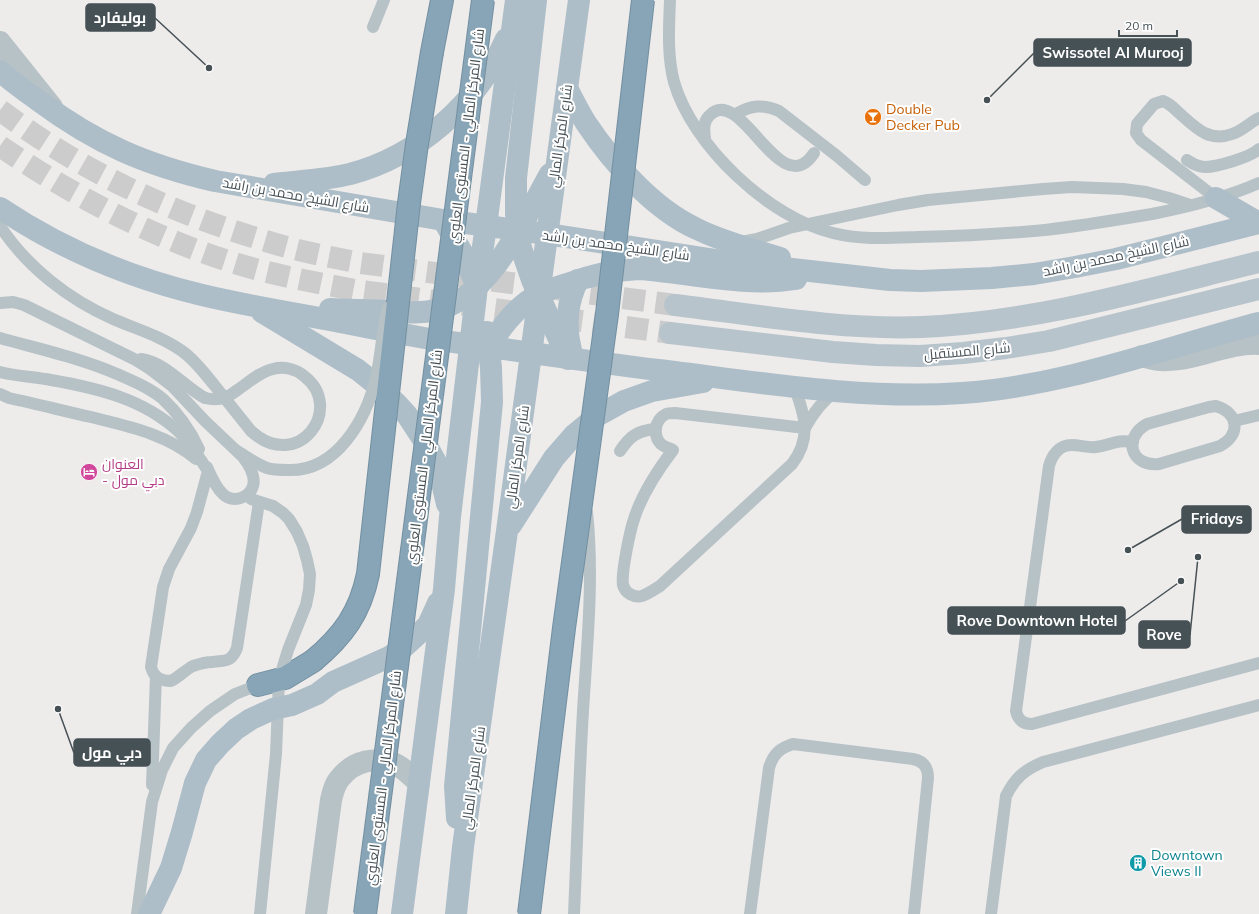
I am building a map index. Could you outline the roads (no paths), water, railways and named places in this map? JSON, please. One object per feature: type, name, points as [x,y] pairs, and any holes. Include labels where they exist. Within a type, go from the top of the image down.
[{"type":"highway","points":[[258,685],[285,678],[313,661],[333,643],[356,612],[366,587],[417,144],[426,84],[442,0]]},
{"type":"highway","name":"شارع المركز المالي - المستوى العلوي","points":[[365,914],[483,0]]},
{"type":"highway","points":[[529,914],[564,628],[608,306],[642,0]]},
{"type":"main road","points":[[463,847],[456,807],[457,766],[492,402],[492,388],[480,346],[477,287],[516,0]]},
{"type":"main road","points":[[536,0],[515,196],[518,232],[526,264],[539,294],[572,359]]},
{"type":"main road","name":"شارع المركز المالي","points":[[456,914],[463,847],[508,531],[579,0]]},
{"type":"main road","points":[[249,187],[328,178],[349,174],[368,168],[398,155],[420,142],[464,104],[484,80],[500,52],[513,24]]},
{"type":"main road","name":"شارع الشيخ محمد بن راشد","points":[[3,74],[58,116],[87,134],[118,150],[150,163],[182,173],[215,181],[437,219],[729,262],[883,280],[920,281],[992,278],[1034,274],[1116,259],[1259,223]]},
{"type":"main road","points":[[567,88],[585,122],[607,153],[634,182],[677,218],[695,229],[715,237],[831,274]]},
{"type":"main road","points":[[518,160],[523,178],[528,182],[535,183],[540,181],[556,164]]},
{"type":"main road","points":[[249,305],[408,312],[423,312],[447,308],[458,302],[477,287],[493,271],[507,252],[556,164]]},
{"type":"main road","points":[[1216,198],[1259,223]]},
{"type":"main road","points":[[0,208],[59,243],[110,266],[155,282],[249,305],[418,337],[572,359],[837,391],[895,395],[930,395],[993,390],[1035,384],[1069,376],[1259,323]]},
{"type":"main road","points":[[437,219],[459,247],[477,287]]},
{"type":"main road","points":[[423,312],[438,291],[444,267],[442,241],[438,229],[437,219]]},
{"type":"main road","name":"شارع المستقبل","points":[[675,305],[838,325],[900,327],[962,325],[1044,313],[1259,262]]},
{"type":"main road","points":[[402,914],[444,589],[450,517],[466,388],[480,346],[498,333],[523,305],[539,294],[601,273],[639,269],[755,282],[779,282],[831,274]]},
{"type":"main road","points":[[572,359],[568,325],[569,306],[578,280]]},
{"type":"main road","name":"شارع المستقبل","points":[[670,333],[833,352],[876,355],[913,356],[963,353],[1049,341],[1259,289]]},
{"type":"main road","points":[[249,305],[358,370],[396,403],[407,415],[438,466],[450,517]]},
{"type":"main road","points":[[508,531],[554,458],[574,435],[597,416],[624,401],[652,391],[727,378]]},
{"type":"main road","points":[[462,418],[473,396],[477,393],[482,392],[486,394],[490,397],[492,402]]},
{"type":"main road","points":[[149,914],[171,868],[195,783],[206,760],[220,744],[236,729],[252,719],[273,709],[292,704],[317,694],[333,682],[389,657],[403,648],[428,625],[444,589]]},
{"type":"street","points":[[0,42],[58,116]]},
{"type":"street","points":[[1142,356],[1165,360],[1177,360],[1235,346],[1259,344]]},
{"type":"street","points":[[316,914],[331,800],[334,788],[340,777],[349,768],[360,763],[372,760],[384,760],[396,764],[419,783]]},
{"type":"lane","points":[[373,27],[384,0]]},
{"type":"lane","points":[[670,0],[670,58],[674,82],[682,104],[694,124],[732,172],[748,187],[783,212],[808,225],[833,233],[863,237],[889,238],[990,235],[1070,227],[1119,220],[1190,205],[1216,198],[1259,183]]},
{"type":"lane","points":[[1216,198],[1141,140],[1136,133],[1137,124],[1154,104],[1163,101],[1167,102],[1202,132],[1209,135],[1225,136],[1233,134],[1259,118]]},
{"type":"lane","points":[[736,114],[752,106],[762,105],[779,111],[838,156],[865,180]]},
{"type":"lane","points":[[705,139],[705,122],[709,116],[713,112],[725,110],[736,114],[782,162],[794,165],[800,164],[806,162],[814,153]]},
{"type":"lane","points":[[1187,160],[1199,166],[1211,166],[1247,157],[1259,149]]},
{"type":"lane","points":[[735,243],[757,239],[789,228],[868,211],[921,202],[1057,188],[1124,188],[1154,194],[1190,205]]},
{"type":"lane","points":[[0,226],[20,252],[35,268],[70,295],[111,318],[169,343],[183,352],[195,363],[251,431],[260,439],[271,444],[284,446],[296,443],[307,436],[314,428],[318,419],[320,399],[316,389],[302,374],[293,370],[283,368],[272,369],[262,373],[236,392],[225,398],[218,400],[205,398],[188,387],[166,368],[158,364],[142,359],[134,359]]},
{"type":"lane","points":[[237,451],[268,468],[295,471],[321,463],[333,455],[355,429],[370,396],[380,359],[387,312],[395,285],[402,272]]},
{"type":"lane","points":[[0,302],[13,302],[24,305],[134,359],[150,369],[172,386],[248,464],[253,478],[253,485],[250,492],[245,497],[238,499],[231,499],[224,496],[191,446],[178,432],[145,407],[124,398],[101,391],[54,380],[0,372]]},
{"type":"lane","points":[[0,338],[86,362],[138,383],[162,399],[178,415],[191,434],[208,471],[191,528],[169,569],[163,587],[151,667],[156,676],[152,802],[137,914]]},
{"type":"lane","points":[[794,386],[802,408],[805,428],[802,448],[792,464],[667,580],[642,596],[636,597],[630,595],[626,591],[623,586],[623,579],[634,519],[648,486],[673,450],[662,446],[657,438],[655,429],[658,420],[666,414],[675,413],[805,428]]},
{"type":"lane","points":[[805,428],[816,410],[829,396],[837,391]]},
{"type":"lane","points":[[0,394],[9,398],[135,428],[157,436],[189,453],[208,471]]},
{"type":"lane","points":[[1216,406],[1224,408],[1234,421],[1235,429],[1227,442],[1220,446],[1159,464],[1147,464],[1137,457],[1133,442],[1135,434],[1140,428],[1147,424],[1208,407],[1216,406]]},
{"type":"lane","points":[[1234,421],[1259,415]]},
{"type":"lane","points":[[620,451],[626,442],[634,435],[644,430],[655,429]]},
{"type":"lane","points":[[1133,442],[1124,440],[1116,441],[1099,447],[1090,448],[1072,445],[1064,446],[1056,451],[1051,458],[1016,711],[1017,716],[1024,723],[1032,724],[1259,662]]},
{"type":"lane","points":[[574,914],[581,745],[590,590],[590,541],[584,484]]},
{"type":"lane","points":[[245,497],[273,506],[289,519],[303,546],[310,574],[306,605],[288,650],[279,680],[276,754],[260,914]]},
{"type":"lane","points":[[156,676],[165,681],[171,680],[191,667],[203,663],[224,662],[235,654],[259,502]]},
{"type":"lane","points":[[152,802],[164,764],[173,748],[191,728],[210,711],[235,694],[258,685]]},
{"type":"lane","points":[[991,914],[1006,796],[1020,775],[1043,762],[1259,705]]},
{"type":"lane","points":[[750,914],[769,768],[772,759],[777,752],[785,746],[793,744],[913,759],[918,760],[926,767],[928,778],[914,914]]},
{"type":"tunnel","points":[[0,110],[30,132],[62,152],[127,188],[195,217],[278,245],[313,254],[361,263],[675,305]]},
{"type":"tunnel","points":[[0,146],[61,185],[124,219],[190,248],[259,270],[355,290],[670,333]]},
{"type":"place","name":"بوليفارد","points":[[209,68]]},
{"type":"place","name":"Swissotel Al Murooj","points":[[987,100]]},
{"type":"place","name":"Double Decker Pub","points":[[873,117]]},
{"type":"place","name":"العنوان - دبي مول","points":[[89,472]]},
{"type":"place","name":"Fridays","points":[[1128,550]]},
{"type":"place","name":"Rove","points":[[1198,557]]},
{"type":"place","name":"Rove Downtown Hotel","points":[[1181,581]]},
{"type":"place","name":"دبي مول","points":[[58,709]]},
{"type":"place","name":"Downtown Views II","points":[[1138,863]]}]
